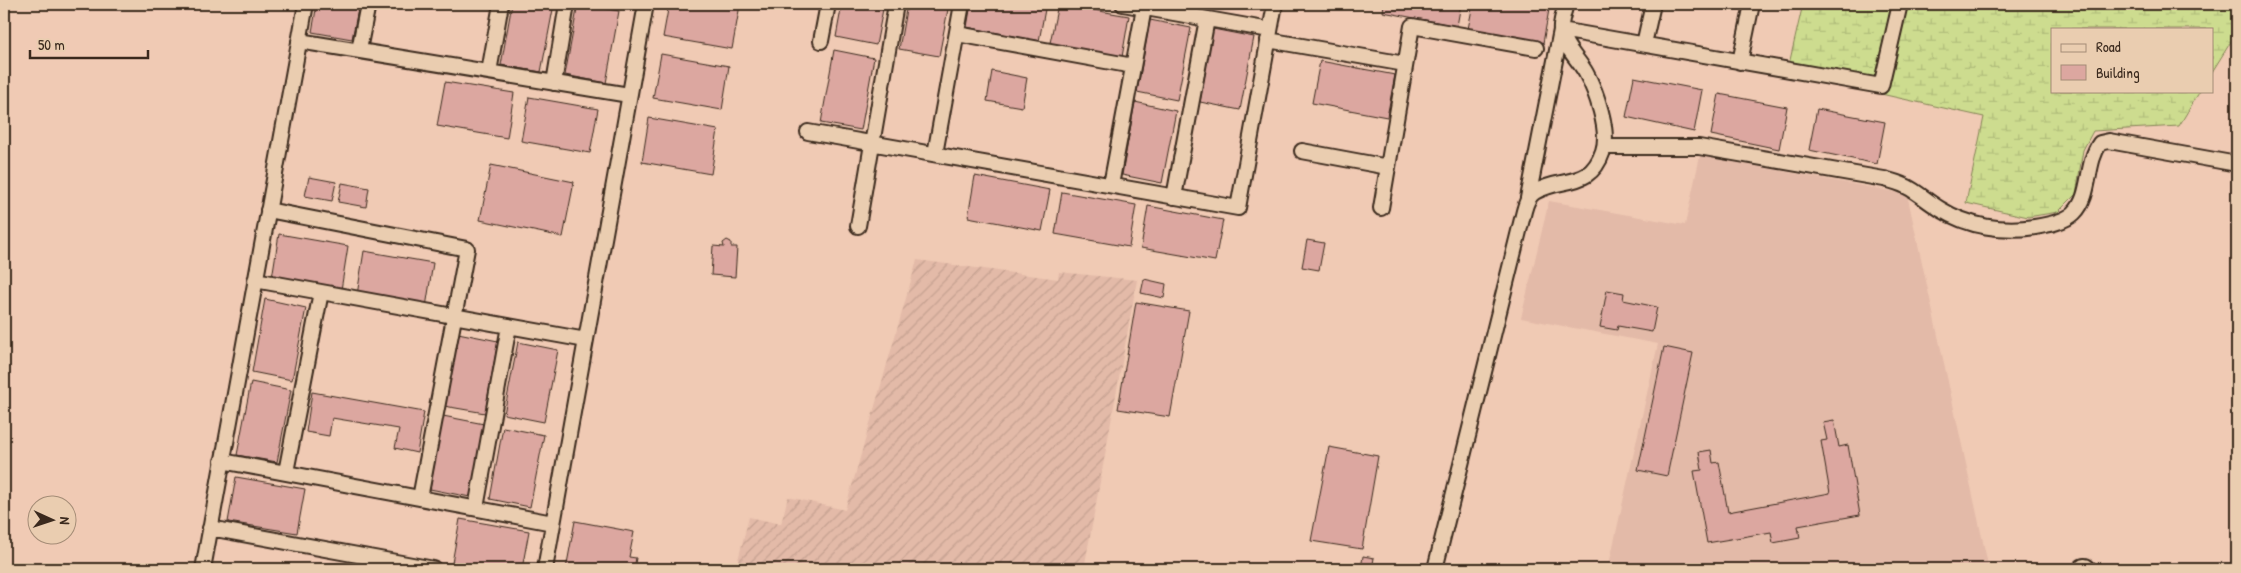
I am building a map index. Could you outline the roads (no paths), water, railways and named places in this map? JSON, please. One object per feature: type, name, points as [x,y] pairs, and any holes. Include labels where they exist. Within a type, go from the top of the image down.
[{"type":"street","points":[[203,569],[306,4]]},
{"type":"street","points":[[360,50],[368,4]]},
{"type":"street","points":[[489,72],[501,4]]},
{"type":"street","points":[[554,83],[567,4]]},
{"type":"street","points":[[545,569],[646,4]]},
{"type":"street","points":[[821,41],[828,4]]},
{"type":"street","points":[[858,226],[896,4]]},
{"type":"street","points":[[935,154],[962,4]]},
{"type":"street","points":[[1123,4],[1207,19],[1269,35],[1405,64]]},
{"type":"street","points":[[808,132],[1238,208],[1275,4]]},
{"type":"street","points":[[1435,569],[1528,198],[1566,4]]},
{"type":"street","points":[[1644,44],[1653,4]]},
{"type":"street","points":[[1740,62],[1752,4]]},
{"type":"street","points":[[1561,30],[1882,86],[1900,4]]},
{"type":"street","points":[[1111,186],[1144,8]]},
{"type":"street","points":[[1174,197],[1207,19]]},
{"type":"street","points":[[1381,208],[1412,26],[1536,48]]},
{"type":"street","points":[[1528,198],[1535,192],[1587,175],[1599,162],[1604,147],[1605,131],[1600,107],[1587,74],[1570,49],[1561,30]]},
{"type":"street","points":[[957,34],[1133,66]]},
{"type":"street","points":[[299,40],[629,95]]},
{"type":"street","points":[[1604,147],[1699,147],[1884,179],[1904,184],[1940,209],[1960,219],[1990,228],[2015,230],[2051,225],[2074,215],[2083,201],[2090,161],[2100,143],[2109,141],[2237,164]]},
{"type":"street","points":[[1302,151],[1388,167]]},
{"type":"street","points":[[268,210],[467,249],[420,498]]},
{"type":"street","points":[[255,280],[586,340]]},
{"type":"street","points":[[286,472],[321,292]]},
{"type":"street","points":[[476,508],[509,326]]},
{"type":"street","points":[[222,460],[553,523]]},
{"type":"street","points":[[210,528],[434,569]]}]
